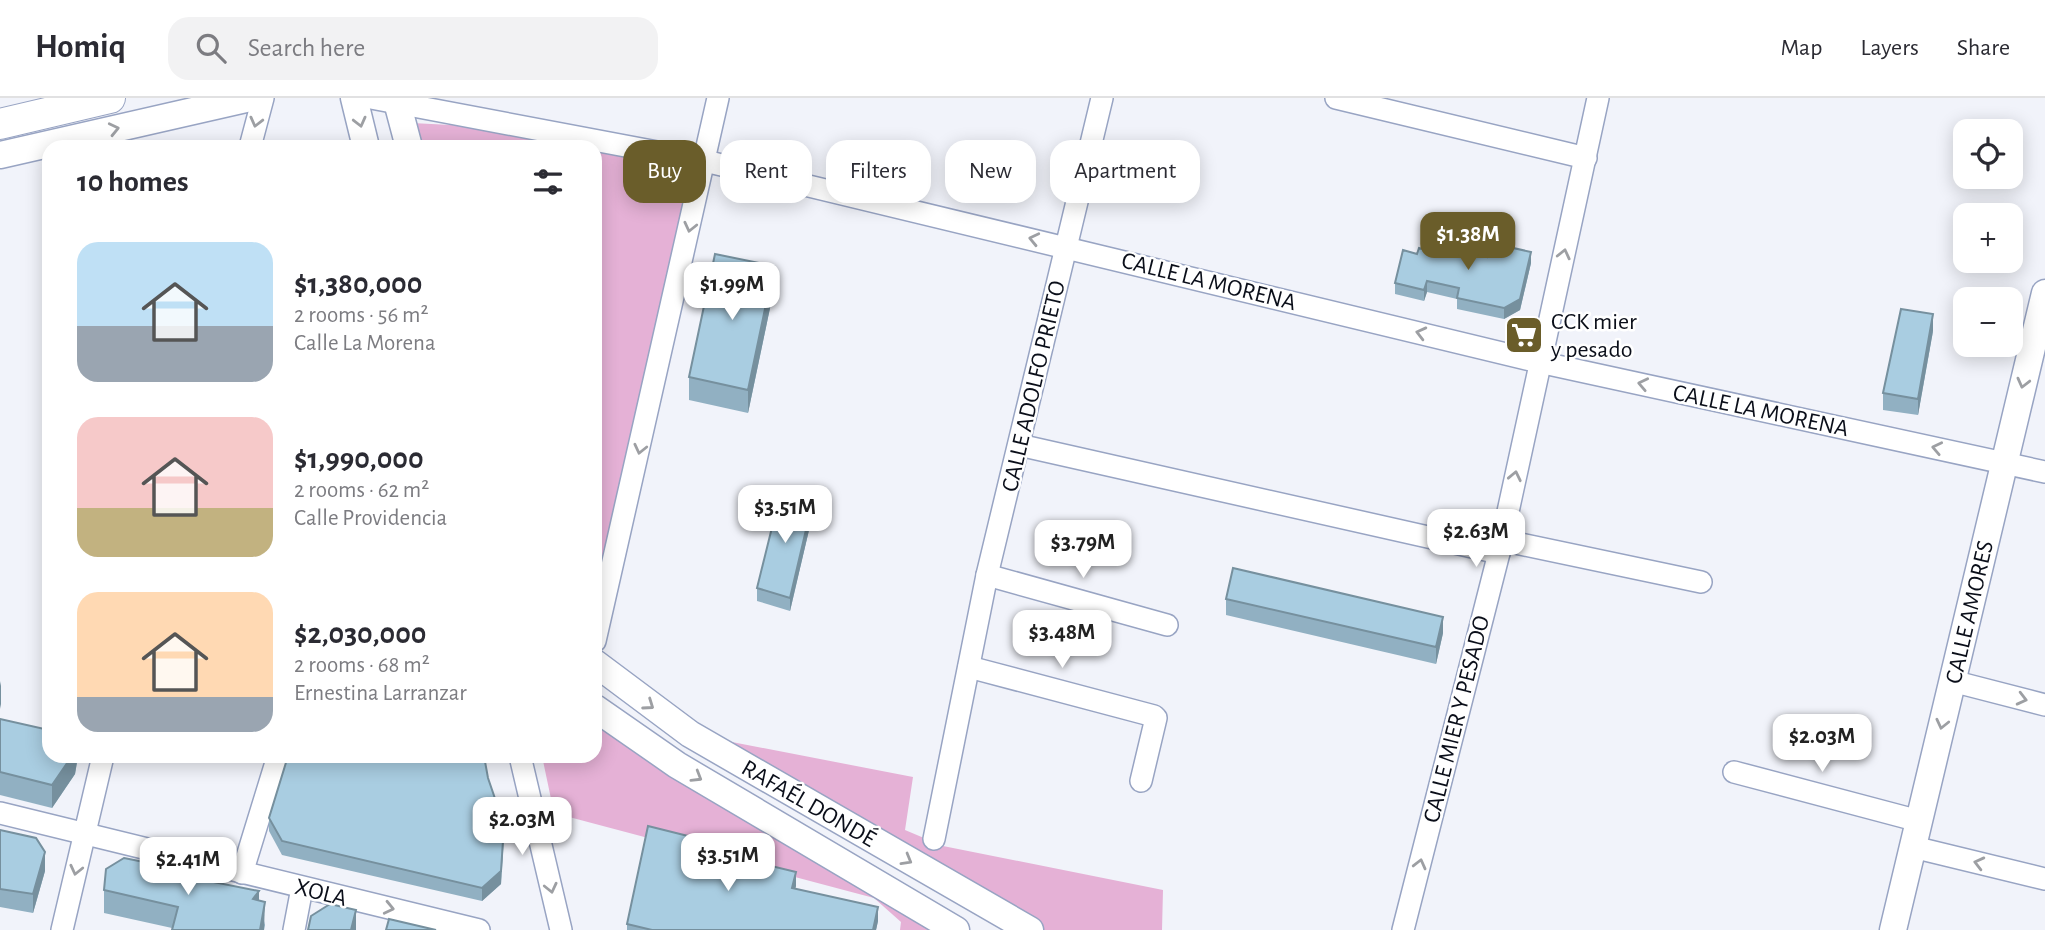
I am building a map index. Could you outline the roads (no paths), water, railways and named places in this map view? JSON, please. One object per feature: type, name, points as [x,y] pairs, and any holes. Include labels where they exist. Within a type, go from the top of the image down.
[{"type":"highway","points":[[0,124],[110,98]]},
{"type":"main road","points":[[66,140],[250,98]]},
{"type":"main road","points":[[354,98],[364,140]]},
{"type":"main road","points":[[397,100],[407,140]]},
{"type":"main road","points":[[0,155],[42,145]]},
{"type":"main road","name":"CALLE AMORES","points":[[1893,930],[2045,293]]},
{"type":"main road","name":"RAFAÉL DONDÉ","points":[[602,668],[690,734],[1030,930]]},
{"type":"main road","name":"RAFAÉL DONDÉ","points":[[602,713],[677,765],[956,930]]},
{"type":"street","points":[[252,140],[262,98]]},
{"type":"street","name":"CALLE LA MORENA","points":[[371,98],[397,100],[597,140]]},
{"type":"street","points":[[445,98],[495,121]]},
{"type":"street","points":[[706,155],[718,98]]},
{"type":"street","name":"CALLE ADOLFO PRIETO","points":[[934,839],[987,575],[1101,98]]},
{"type":"street","points":[[1336,98],[1586,158]]},
{"type":"street","name":"CALLE MIER Y PESADO","points":[[1403,930],[1500,547],[1598,98]]},
{"type":"street","name":"CALLE LA MORENA","points":[[602,141],[623,145]]},
{"type":"street","name":"CALLE LA MORENA","points":[[706,160],[1539,362],[2045,472]]},
{"type":"street","points":[[602,611],[695,203]]},
{"type":"street","points":[[1019,445],[1500,547],[1701,582]]},
{"type":"street","points":[[987,575],[1167,625]]},
{"type":"street","points":[[969,667],[1154,716],[1156,718],[1142,781]]},
{"type":"street","points":[[1952,681],[2045,705]]},
{"type":"street","points":[[62,930],[101,763]]},
{"type":"street","points":[[242,873],[276,763]]},
{"type":"street","points":[[522,763],[561,930]]},
{"type":"street","points":[[1734,772],[1919,821]]},
{"type":"street","name":"XOLA","points":[[0,813],[480,930]]},
{"type":"street","points":[[1913,847],[2045,879]]},
{"type":"street","points":[[293,930],[302,888]]},
{"type":"place","name":"CCK mier y pesado","points":[[1524,335]]}]
